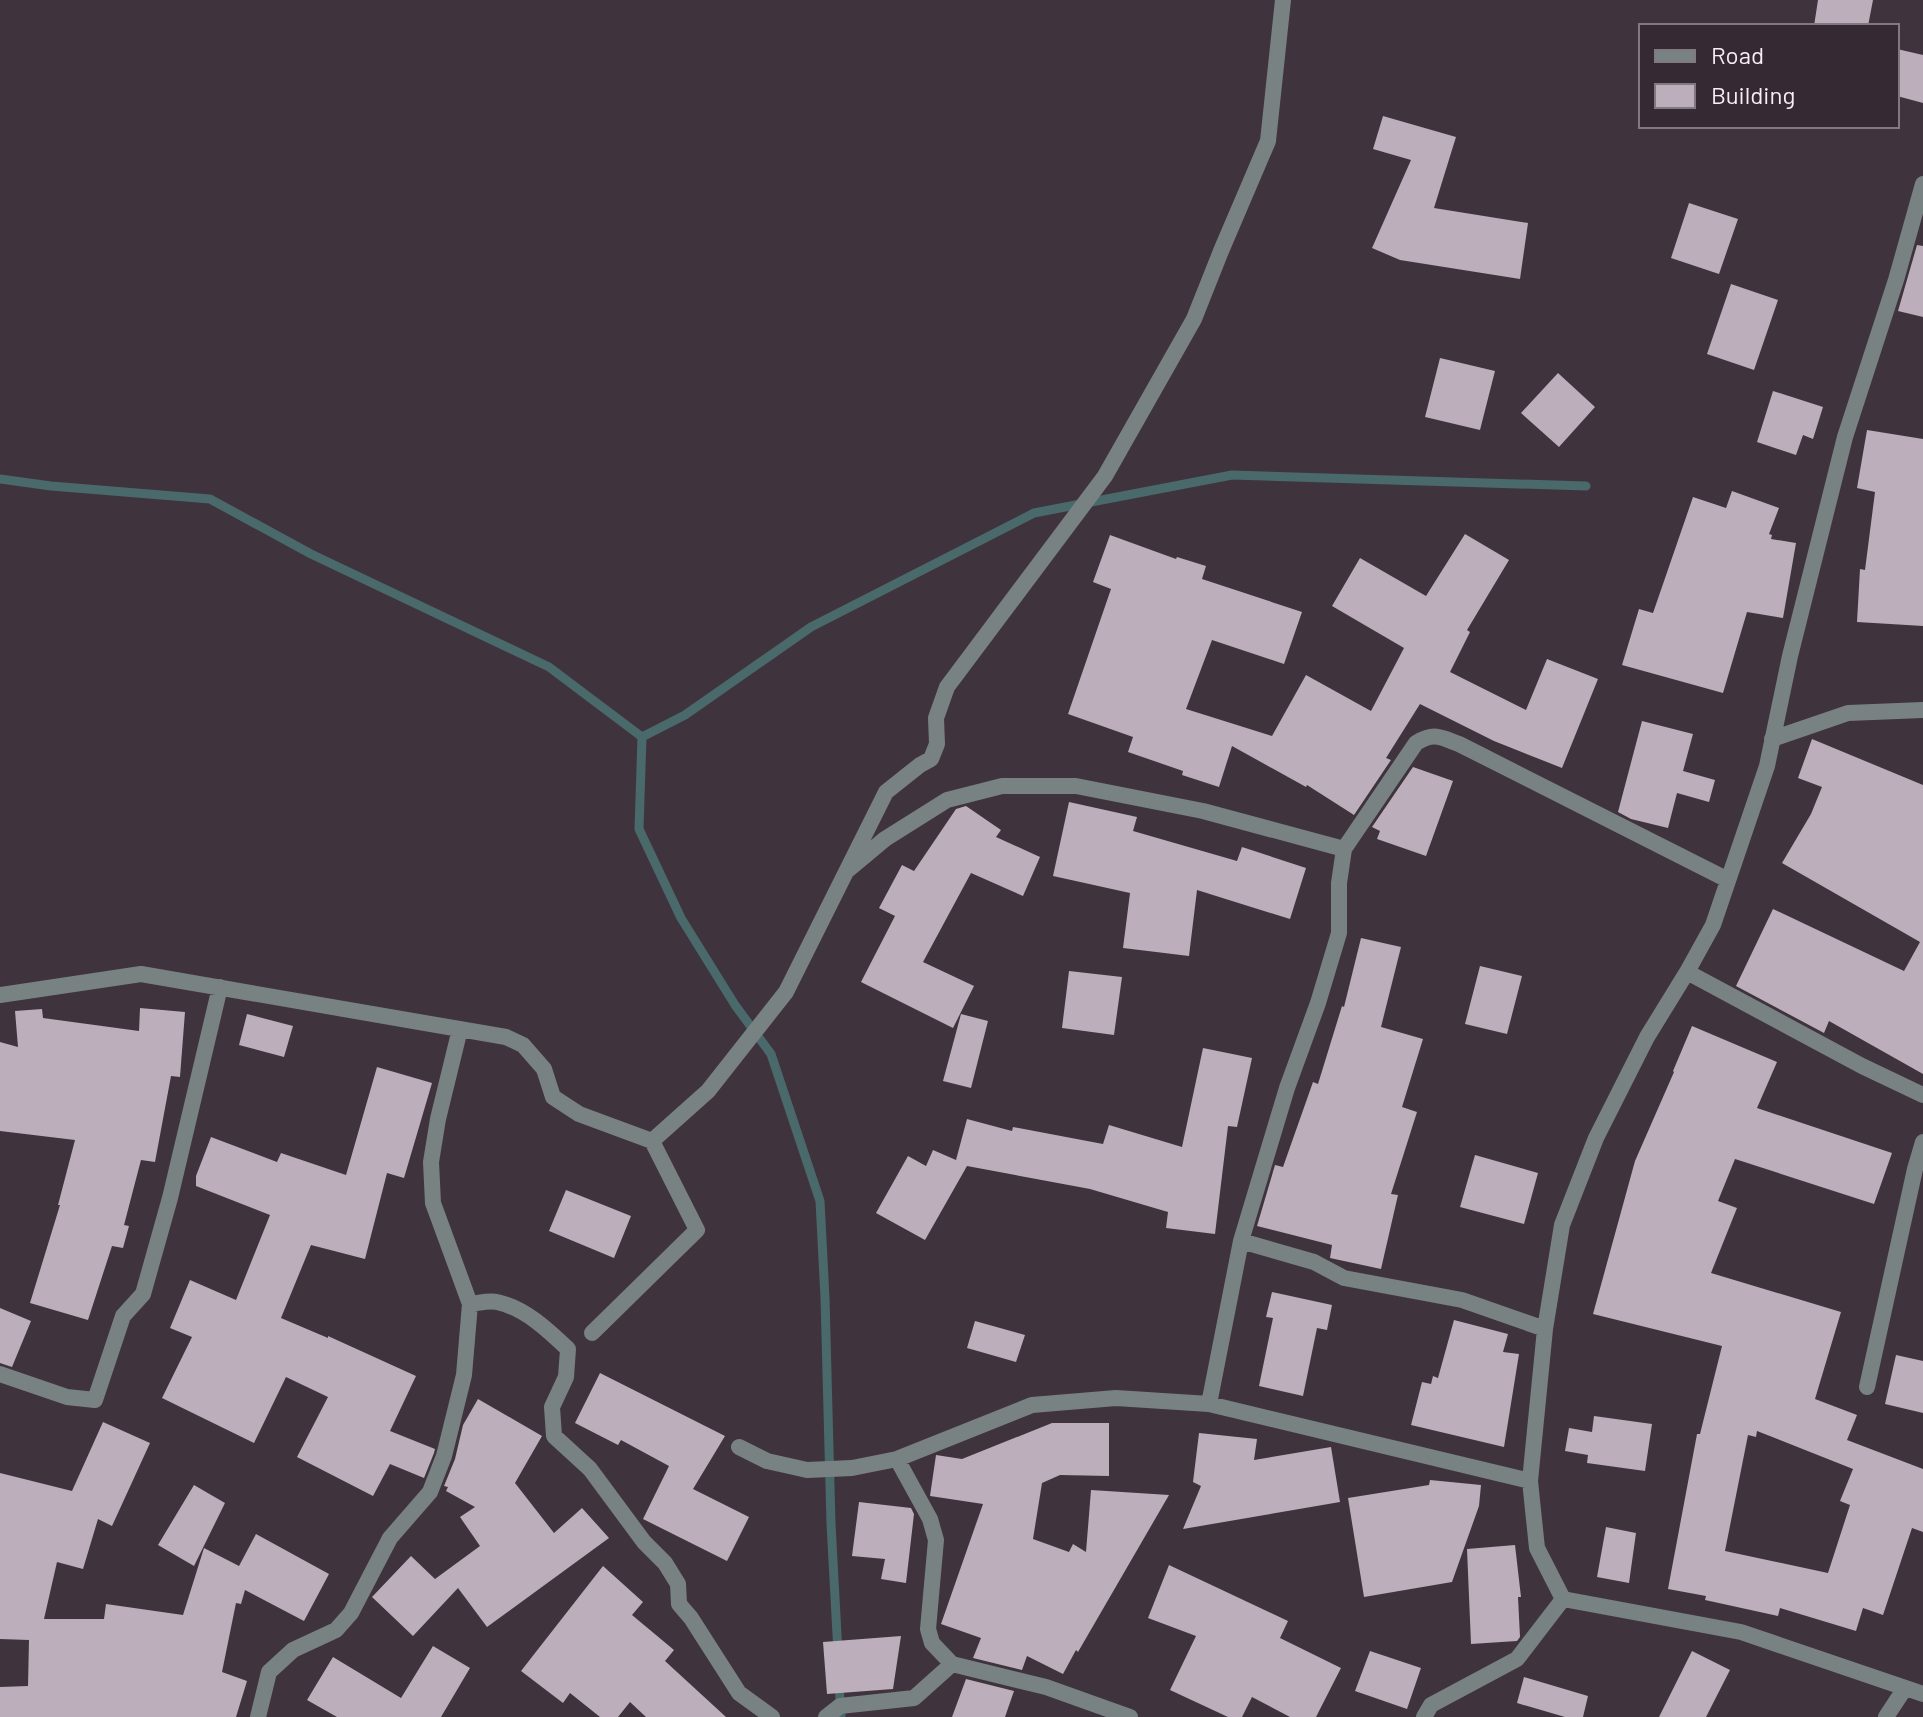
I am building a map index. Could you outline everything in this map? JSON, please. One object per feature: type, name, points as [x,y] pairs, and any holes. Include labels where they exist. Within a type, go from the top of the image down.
[{"type":"street","points":[[652,1141],[708,1091],[786,992],[886,792],[931,759],[937,744],[936,718],[947,687],[1105,476],[1194,319],[1268,141],[1283,0]]},
{"type":"street","points":[[1563,1599],[1537,1548],[1530,1481],[1545,1329],[1562,1225],[1596,1138],[1647,1037],[1713,925],[1767,766],[1790,656],[1845,437],[1896,280],[1923,184]]},
{"type":"street","points":[[1772,739],[1848,713],[1923,710]]},
{"type":"street","points":[[1209,1404],[1241,1241],[1287,1088],[1339,933],[1339,883],[1344,849],[1416,743],[1427,736],[1438,736],[1459,744],[1728,880]]},
{"type":"street","points":[[844,872],[885,839],[947,800],[1002,786],[1076,786],[1203,811],[1344,849]]},
{"type":"street","points":[[1687,972],[1862,1066],[1923,1095]]},
{"type":"street","points":[[0,995],[141,974],[506,1037],[523,1045],[544,1069],[553,1097],[579,1114],[652,1141],[697,1230],[592,1333]]},
{"type":"street","points":[[0,1374],[67,1397],[95,1400],[123,1316],[143,1294],[170,1198],[220,987]]},
{"type":"street","points":[[258,1717],[269,1672],[293,1650],[336,1630],[351,1613],[390,1538],[430,1492],[444,1456],[464,1375],[470,1304],[433,1203],[431,1162],[460,1029]]},
{"type":"street","points":[[1867,1387],[1923,1142]]},
{"type":"street","points":[[1241,1241],[1314,1262],[1344,1278],[1462,1300],[1545,1329]]},
{"type":"street","points":[[470,1304],[494,1301],[521,1310],[568,1349],[566,1377],[552,1407],[554,1436],[590,1469],[644,1542],[665,1563],[678,1584],[679,1604],[739,1693],[772,1717]]},
{"type":"street","points":[[739,1447],[767,1461],[807,1470],[852,1468],[897,1459],[1032,1405],[1116,1398],[1209,1404],[1530,1481]]},
{"type":"street","points":[[897,1459],[930,1519],[936,1540],[928,1629],[932,1643],[952,1664],[1046,1687],[1130,1717]]},
{"type":"street","points":[[1563,1599],[1741,1632],[1923,1694]]},
{"type":"street","points":[[1424,1717],[1431,1705],[1517,1659],[1563,1599]]},
{"type":"street","points":[[826,1717],[840,1706],[914,1698],[952,1664]]},
{"type":"street","points":[[1886,1717],[1905,1688]]},
{"type":"building","points":[[1818,0],[1873,0],[1868,24],[1814,24]]},
{"type":"building","points":[[1899,49],[1923,55],[1923,103],[1899,97]]},
{"type":"building","points":[[1383,116],[1456,137],[1434,208],[1528,223],[1520,279],[1400,260],[1372,248],[1411,160],[1373,149]]},
{"type":"building","points":[[1689,203],[1738,219],[1719,274],[1671,258]]},
{"type":"building","points":[[1917,245],[1923,246],[1923,317],[1898,311]]},
{"type":"building","points":[[1731,284],[1778,300],[1754,370],[1707,354]]},
{"type":"building","points":[[1440,358],[1495,371],[1480,430],[1425,417]]},
{"type":"building","points":[[1558,373],[1595,407],[1559,447],[1521,413]]},
{"type":"building","points":[[1773,391],[1823,407],[1813,439],[1803,435],[1796,455],[1757,442]]},
{"type":"building","points":[[1867,430],[1923,439],[1923,626],[1857,622],[1860,569],[1865,570],[1875,492],[1857,488]]},
{"type":"building","points":[[1732,491],[1779,508],[1769,534],[1772,535],[1771,539],[1796,543],[1783,618],[1747,612],[1723,693],[1622,665],[1639,609],[1653,613],[1693,497],[1726,508]]},
{"type":"building","points":[[1465,534],[1509,560],[1467,630],[1470,632],[1450,672],[1526,710],[1547,659],[1598,679],[1562,768],[1494,741],[1420,704],[1386,758],[1391,760],[1354,815],[1307,785],[1232,746],[1219,787],[1128,752],[1133,737],[1068,714],[1111,589],[1093,582],[1110,535],[1176,559],[1206,566],[1202,579],[1302,612],[1284,664],[1212,640],[1186,709],[1272,736],[1306,675],[1371,711],[1404,648],[1332,606],[1360,558],[1426,596]]},
{"type":"building","points":[[1642,721],[1693,734],[1683,771],[1715,780],[1709,802],[1677,793],[1668,828],[1631,819],[1618,812]]},
{"type":"building","points":[[1812,739],[1923,785],[1923,1074],[1829,1021],[1824,1033],[1736,986],[1773,909],[1904,971],[1920,942],[1782,863],[1811,814],[1822,787],[1798,778]]},
{"type":"building","points":[[1413,767],[1453,781],[1426,856],[1377,839],[1380,831],[1372,827]]},
{"type":"building","points":[[1069,802],[1137,817],[1133,831],[1237,861],[1242,847],[1306,868],[1290,919],[1197,890],[1189,956],[1123,948],[1130,893],[1053,876]]},
{"type":"building","points":[[966,806],[1001,830],[996,837],[1040,857],[1023,896],[971,873],[923,962],[974,986],[953,1028],[861,982],[895,916],[879,908],[902,865],[914,871],[956,809]]},
{"type":"building","points":[[1361,938],[1401,947],[1381,1027],[1423,1039],[1402,1107],[1417,1112],[1391,1194],[1398,1195],[1381,1269],[1330,1258],[1332,1245],[1257,1226],[1275,1165],[1283,1167],[1313,1082],[1318,1084],[1344,1007]]},
{"type":"building","points":[[1480,966],[1522,976],[1507,1034],[1465,1024]]},
{"type":"building","points":[[1069,971],[1122,977],[1114,1035],[1062,1028]]},
{"type":"building","points":[[140,1008],[185,1012],[180,1077],[171,1076],[155,1162],[141,1160],[124,1225],[129,1226],[123,1248],[112,1246],[88,1320],[30,1303],[60,1205],[75,1140],[0,1131],[0,1042],[18,1047],[15,1011],[42,1009],[43,1018],[139,1031]]},
{"type":"building","points":[[247,1014],[293,1026],[284,1057],[239,1045]]},
{"type":"building","points":[[961,1014],[988,1021],[971,1088],[943,1081]]},
{"type":"building","points":[[1692,1026],[1777,1062],[1757,1108],[1892,1153],[1874,1204],[1735,1159],[1718,1201],[1737,1208],[1711,1273],[1841,1312],[1815,1399],[1857,1415],[1847,1440],[1923,1469],[1923,1532],[1912,1528],[1883,1615],[1863,1608],[1856,1631],[1780,1608],[1778,1616],[1668,1589],[1697,1434],[1700,1434],[1722,1346],[1593,1314],[1635,1161]],"holes":[[[1757,1431],[1853,1469],[1840,1501],[1850,1505],[1828,1573],[1725,1551],[1748,1435],[1756,1437]]]},
{"type":"building","points":[[1203,1048],[1252,1058],[1237,1127],[1228,1126],[1215,1234],[1166,1228],[1168,1212],[1090,1189],[967,1166],[925,1240],[876,1213],[908,1156],[926,1166],[933,1150],[956,1160],[967,1119],[1012,1131],[1013,1127],[1103,1144],[1109,1125],[1182,1147]]},
{"type":"building","points":[[377,1067],[432,1083],[404,1178],[387,1173],[365,1259],[311,1245],[281,1318],[416,1376],[390,1431],[435,1449],[434,1453],[424,1478],[390,1464],[373,1496],[297,1457],[328,1397],[286,1377],[254,1443],[162,1398],[192,1337],[170,1328],[190,1280],[236,1300],[270,1215],[196,1186],[196,1176],[211,1137],[277,1162],[281,1153],[346,1175]]},
{"type":"building","points":[[1475,1155],[1538,1173],[1524,1224],[1460,1207]]},
{"type":"building","points":[[566,1190],[631,1216],[614,1258],[549,1231]]},
{"type":"building","points":[[1272,1292],[1332,1305],[1327,1330],[1317,1328],[1303,1396],[1259,1386],[1273,1318],[1266,1317]]},
{"type":"building","points":[[0,1308],[31,1321],[12,1367],[0,1363]]},
{"type":"building","points":[[1454,1320],[1508,1334],[1503,1352],[1519,1354],[1504,1447],[1411,1425],[1422,1382],[1431,1384],[1433,1376],[1438,1378]]},
{"type":"building","points":[[975,1321],[1025,1335],[1016,1362],[967,1348]]},
{"type":"building","points":[[1896,1355],[1923,1361],[1923,1413],[1885,1404]]},
{"type":"building","points":[[600,1373],[725,1436],[693,1489],[749,1517],[727,1561],[643,1519],[669,1466],[621,1440],[618,1445],[575,1423]]},
{"type":"building","points":[[478,1399],[542,1436],[515,1483],[554,1533],[582,1508],[609,1538],[487,1627],[458,1588],[413,1636],[372,1597],[411,1556],[435,1579],[480,1546],[460,1517],[475,1507],[446,1491],[448,1487],[444,1486],[455,1459],[463,1425]]},
{"type":"building","points":[[1594,1416],[1652,1424],[1645,1471],[1587,1463],[1588,1455],[1565,1451],[1569,1428],[1592,1432]]},
{"type":"building","points":[[103,1422],[150,1443],[112,1526],[98,1519],[83,1569],[57,1562],[44,1619],[104,1619],[106,1604],[183,1615],[204,1548],[239,1566],[256,1534],[329,1574],[304,1621],[245,1590],[241,1604],[236,1603],[222,1672],[247,1681],[236,1717],[0,1717],[0,1687],[28,1686],[29,1640],[0,1639],[0,1473],[72,1491]]},
{"type":"building","points":[[1052,1423],[1109,1423],[1109,1476],[1060,1475],[1042,1483],[1033,1539],[1069,1552],[1073,1544],[1086,1552],[1091,1490],[1169,1495],[1063,1674],[1027,1656],[1022,1670],[973,1658],[981,1638],[941,1624],[983,1504],[930,1496],[936,1455],[962,1459]]},
{"type":"building","points":[[1199,1433],[1257,1439],[1254,1460],[1331,1447],[1340,1502],[1183,1529],[1201,1486],[1193,1482]]},
{"type":"building","points":[[1430,1480],[1481,1485],[1479,1506],[1452,1582],[1364,1597],[1348,1498],[1429,1485]]},
{"type":"building","points":[[194,1485],[225,1503],[194,1566],[158,1545]]},
{"type":"building","points":[[859,1502],[911,1508],[914,1514],[906,1583],[881,1579],[885,1559],[852,1556]]},
{"type":"building","points":[[1606,1527],[1636,1533],[1629,1583],[1597,1577]]},
{"type":"building","points":[[1515,1545],[1521,1597],[1518,1597],[1520,1637],[1517,1641],[1471,1644],[1467,1549]]},
{"type":"building","points":[[1169,1565],[1288,1621],[1280,1638],[1341,1668],[1316,1717],[1290,1717],[1252,1697],[1242,1717],[1228,1717],[1170,1690],[1196,1636],[1148,1618]]},
{"type":"building","points":[[603,1566],[643,1602],[632,1615],[674,1650],[665,1661],[726,1717],[646,1717],[630,1702],[618,1717],[600,1717],[570,1693],[563,1703],[521,1671]]},
{"type":"building","points":[[901,1636],[893,1689],[827,1694],[823,1642]]},
{"type":"building","points":[[433,1646],[470,1668],[441,1717],[337,1717],[307,1700],[333,1657],[401,1698]]},
{"type":"building","points":[[1370,1651],[1421,1668],[1407,1709],[1355,1691]]},
{"type":"building","points":[[1692,1651],[1730,1670],[1706,1717],[1659,1717]]},
{"type":"building","points":[[1524,1677],[1588,1696],[1583,1717],[1565,1717],[1517,1703]]},
{"type":"building","points":[[966,1679],[1014,1691],[1005,1717],[952,1717]]},
{"type":"waterway","points":[[642,737],[685,715],[811,627],[1034,513],[1232,475],[1586,486]]},
{"type":"waterway","points":[[0,479],[210,499],[311,554],[549,667],[642,737]]},
{"type":"waterway","points":[[642,737],[639,829],[681,918],[735,1005],[771,1054],[820,1201],[838,1653]]},
{"type":"waterway","points":[[839,1683],[841,1717]]}]
